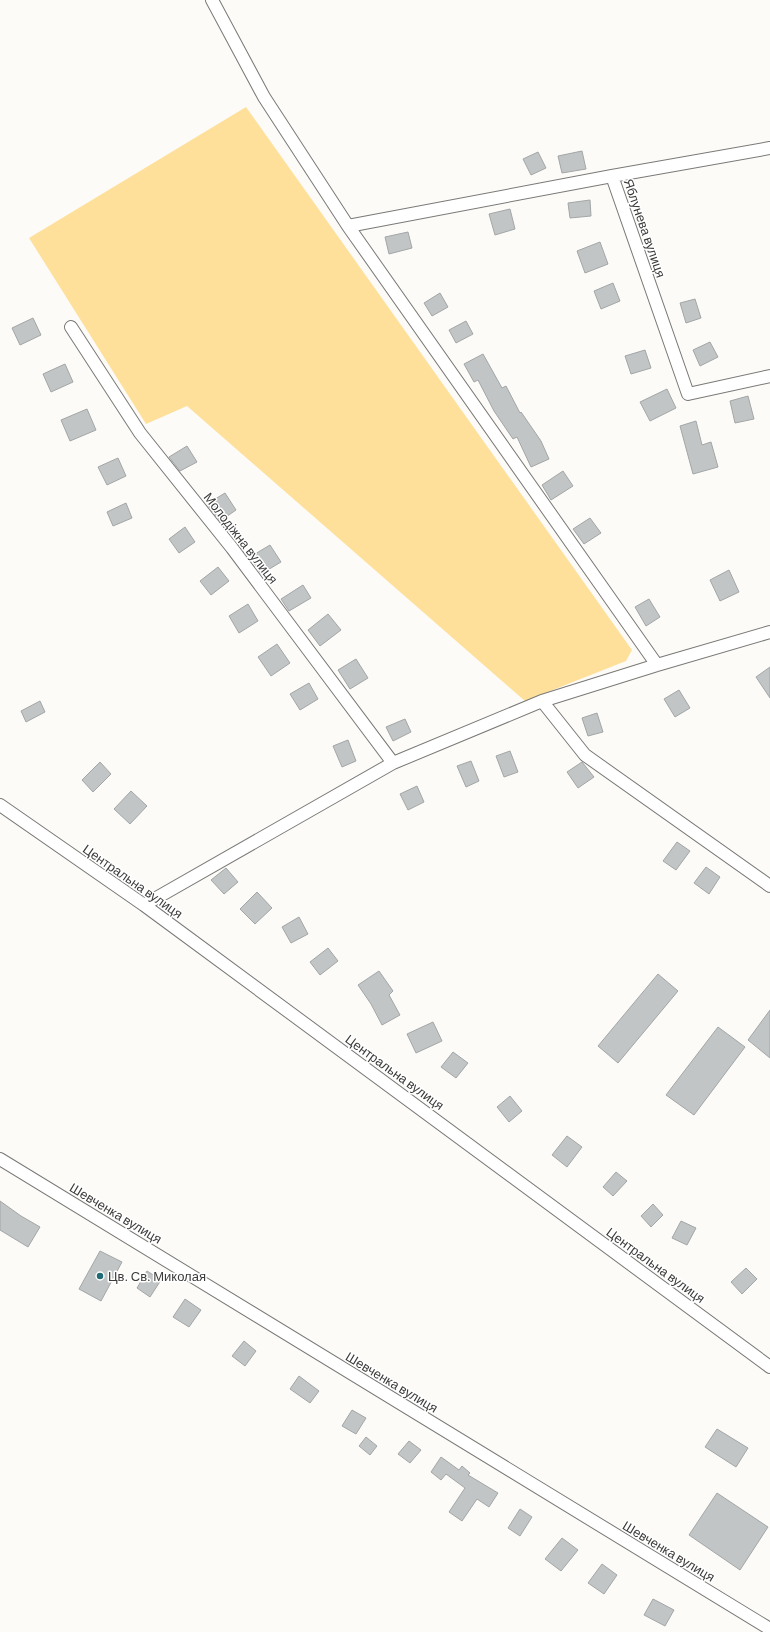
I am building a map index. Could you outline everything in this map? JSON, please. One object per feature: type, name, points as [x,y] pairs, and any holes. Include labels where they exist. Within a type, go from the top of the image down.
[{"type":"street","points":[[212,0],[264,97],[348,226],[657,664]]},
{"type":"street","points":[[612,176],[770,148]]},
{"type":"street","name":"Яблунева вулиця","points":[[348,226],[612,176],[688,394],[770,376]]},
{"type":"street","name":"Молодіжна вулиця","points":[[71,327],[140,433],[232,548],[393,763]]},
{"type":"street","points":[[144,904],[393,763],[542,701],[657,664],[770,632]]},
{"type":"street","points":[[542,701],[585,755],[770,886]]},
{"type":"street","name":"Центральна вулиця","points":[[0,805],[144,904],[770,1367]]},
{"type":"street","name":"Шевченка вулиця","points":[[0,1159],[770,1629]]},
{"type":"shaded area","points":[[246,107],[632,650],[626,661],[525,701],[187,406],[146,424],[29,238]]},
{"type":"building","points":[[582,151],[586,169],[562,173],[558,156]]},
{"type":"building","points":[[538,152],[546,168],[531,175],[523,159]]},
{"type":"building","points":[[590,200],[591,216],[570,218],[568,203]]},
{"type":"building","points":[[510,209],[515,229],[495,235],[489,214]]},
{"type":"building","points":[[408,232],[412,248],[389,254],[385,237]]},
{"type":"building","points":[[600,242],[608,264],[585,273],[577,251]]},
{"type":"building","points":[[613,283],[620,301],[601,309],[594,291]]},
{"type":"building","points":[[440,293],[448,307],[432,316],[424,303]]},
{"type":"building","points":[[695,299],[701,318],[686,323],[680,303]]},
{"type":"building","points":[[33,318],[41,335],[20,345],[12,328]]},
{"type":"building","points":[[466,321],[473,334],[456,343],[449,330]]},
{"type":"building","points":[[710,342],[718,357],[700,366],[693,350]]},
{"type":"building","points":[[645,350],[651,368],[631,374],[625,356]]},
{"type":"building","points":[[483,354],[502,388],[506,386],[520,413],[521,412],[541,441],[549,459],[531,467],[517,437],[513,439],[494,411],[478,380],[474,382],[464,364]]},
{"type":"building","points":[[65,364],[73,382],[51,392],[43,374]]},
{"type":"building","points":[[667,389],[676,408],[650,421],[640,402]]},
{"type":"building","points":[[748,396],[754,419],[735,423],[730,401]]},
{"type":"building","points":[[87,409],[96,430],[70,441],[61,420]]},
{"type":"building","points":[[696,421],[702,445],[711,442],[718,467],[693,474],[680,426]]},
{"type":"building","points":[[187,446],[197,462],[180,471],[169,457]]},
{"type":"building","points":[[118,458],[126,476],[107,485],[98,467]]},
{"type":"building","points":[[563,471],[573,486],[551,500],[542,485]]},
{"type":"building","points":[[225,493],[236,510],[220,521],[207,504]]},
{"type":"building","points":[[126,503],[132,518],[113,526],[107,512]]},
{"type":"building","points":[[590,518],[601,533],[584,544],[573,529]]},
{"type":"building","points":[[185,527],[195,542],[179,553],[169,539]]},
{"type":"building","points":[[270,545],[281,562],[261,574],[250,557]]},
{"type":"building","points":[[218,567],[229,581],[211,595],[200,581]]},
{"type":"building","points":[[729,570],[739,592],[720,601],[710,580]]},
{"type":"building","points":[[303,585],[311,598],[289,611],[281,599]]},
{"type":"building","points":[[649,599],[660,617],[646,626],[635,607]]},
{"type":"building","points":[[248,604],[258,621],[239,633],[229,616]]},
{"type":"building","points":[[328,614],[341,630],[320,646],[308,630]]},
{"type":"building","points":[[277,644],[290,663],[271,676],[258,657]]},
{"type":"building","points":[[356,659],[368,678],[350,689],[338,670]]},
{"type":"building","points":[[770,667],[770,698],[756,677]]},
{"type":"building","points":[[309,683],[318,699],[300,710],[290,694]]},
{"type":"building","points":[[679,690],[690,708],[675,717],[664,699]]},
{"type":"building","points":[[40,701],[45,712],[26,722],[21,711]]},
{"type":"building","points":[[597,713],[603,732],[588,736],[582,718]]},
{"type":"building","points":[[405,719],[411,732],[393,741],[386,727]]},
{"type":"building","points":[[348,740],[356,761],[342,767],[333,746]]},
{"type":"building","points":[[510,751],[518,772],[504,777],[496,756]]},
{"type":"building","points":[[471,761],[479,781],[466,787],[457,766]]},
{"type":"building","points":[[100,762],[111,774],[93,792],[82,780]]},
{"type":"building","points":[[582,762],[594,777],[578,788],[567,772]]},
{"type":"building","points":[[417,786],[424,802],[408,810],[400,794]]},
{"type":"building","points":[[131,791],[147,806],[130,824],[114,809]]},
{"type":"building","points":[[677,842],[690,851],[676,870],[663,861]]},
{"type":"building","points":[[706,867],[720,877],[709,894],[694,883]]},
{"type":"building","points":[[226,868],[238,882],[224,894],[211,880]]},
{"type":"building","points":[[257,892],[272,908],[255,924],[240,909]]},
{"type":"building","points":[[299,917],[308,934],[291,943],[282,927]]},
{"type":"building","points":[[328,948],[338,961],[320,975],[310,962]]},
{"type":"building","points":[[379,971],[393,991],[389,995],[400,1015],[382,1025],[371,1004],[358,985]]},
{"type":"building","points":[[658,974],[678,991],[618,1063],[598,1046]]},
{"type":"building","points":[[770,1010],[770,1058],[748,1040]]},
{"type":"building","points":[[433,1022],[442,1041],[416,1053],[407,1034]]},
{"type":"building","points":[[718,1027],[745,1047],[694,1115],[666,1095]]},
{"type":"building","points":[[453,1052],[468,1063],[456,1078],[441,1067]]},
{"type":"building","points":[[510,1096],[522,1111],[509,1122],[497,1107]]},
{"type":"building","points":[[567,1136],[582,1147],[567,1167],[552,1155]]},
{"type":"building","points":[[616,1172],[627,1181],[613,1196],[603,1187]]},
{"type":"building","points":[[0,1201],[40,1227],[28,1247],[0,1230]]},
{"type":"building","points":[[653,1204],[663,1215],[651,1227],[641,1216]]},
{"type":"building","points":[[681,1221],[696,1228],[687,1245],[672,1238]]},
{"type":"building","name":"Цв. Св. Миколая","points":[[100,1251],[122,1262],[101,1301],[79,1289]]},
{"type":"building","points":[[746,1268],[757,1279],[742,1294],[731,1282]]},
{"type":"building","points":[[147,1271],[161,1280],[150,1297],[137,1288]]},
{"type":"building","points":[[185,1299],[201,1310],[189,1327],[173,1317]]},
{"type":"building","points":[[244,1341],[256,1351],[245,1366],[232,1356]]},
{"type":"building","points":[[299,1376],[319,1391],[310,1403],[290,1389]]},
{"type":"building","points":[[352,1410],[366,1418],[356,1434],[342,1426]]},
{"type":"building","points":[[717,1429],[748,1448],[736,1467],[705,1447]]},
{"type":"building","points":[[366,1437],[377,1446],[370,1455],[359,1446]]},
{"type":"building","points":[[409,1441],[421,1450],[410,1463],[398,1454]]},
{"type":"building","points":[[441,1457],[459,1470],[462,1466],[470,1473],[468,1475],[498,1493],[489,1507],[477,1499],[462,1521],[449,1512],[465,1488],[446,1474],[441,1480],[431,1472]]},
{"type":"building","points":[[717,1493],[768,1527],[740,1570],[689,1535]]},
{"type":"building","points":[[520,1509],[532,1517],[520,1536],[508,1528]]},
{"type":"building","points":[[562,1538],[578,1550],[561,1571],[545,1559]]},
{"type":"building","points":[[602,1564],[617,1575],[604,1594],[588,1583]]},
{"type":"building","points":[[653,1599],[674,1610],[665,1626],[644,1615]]},
{"type":"place","name":"Цв. Св. Миколая","points":[[100,1276]]}]
